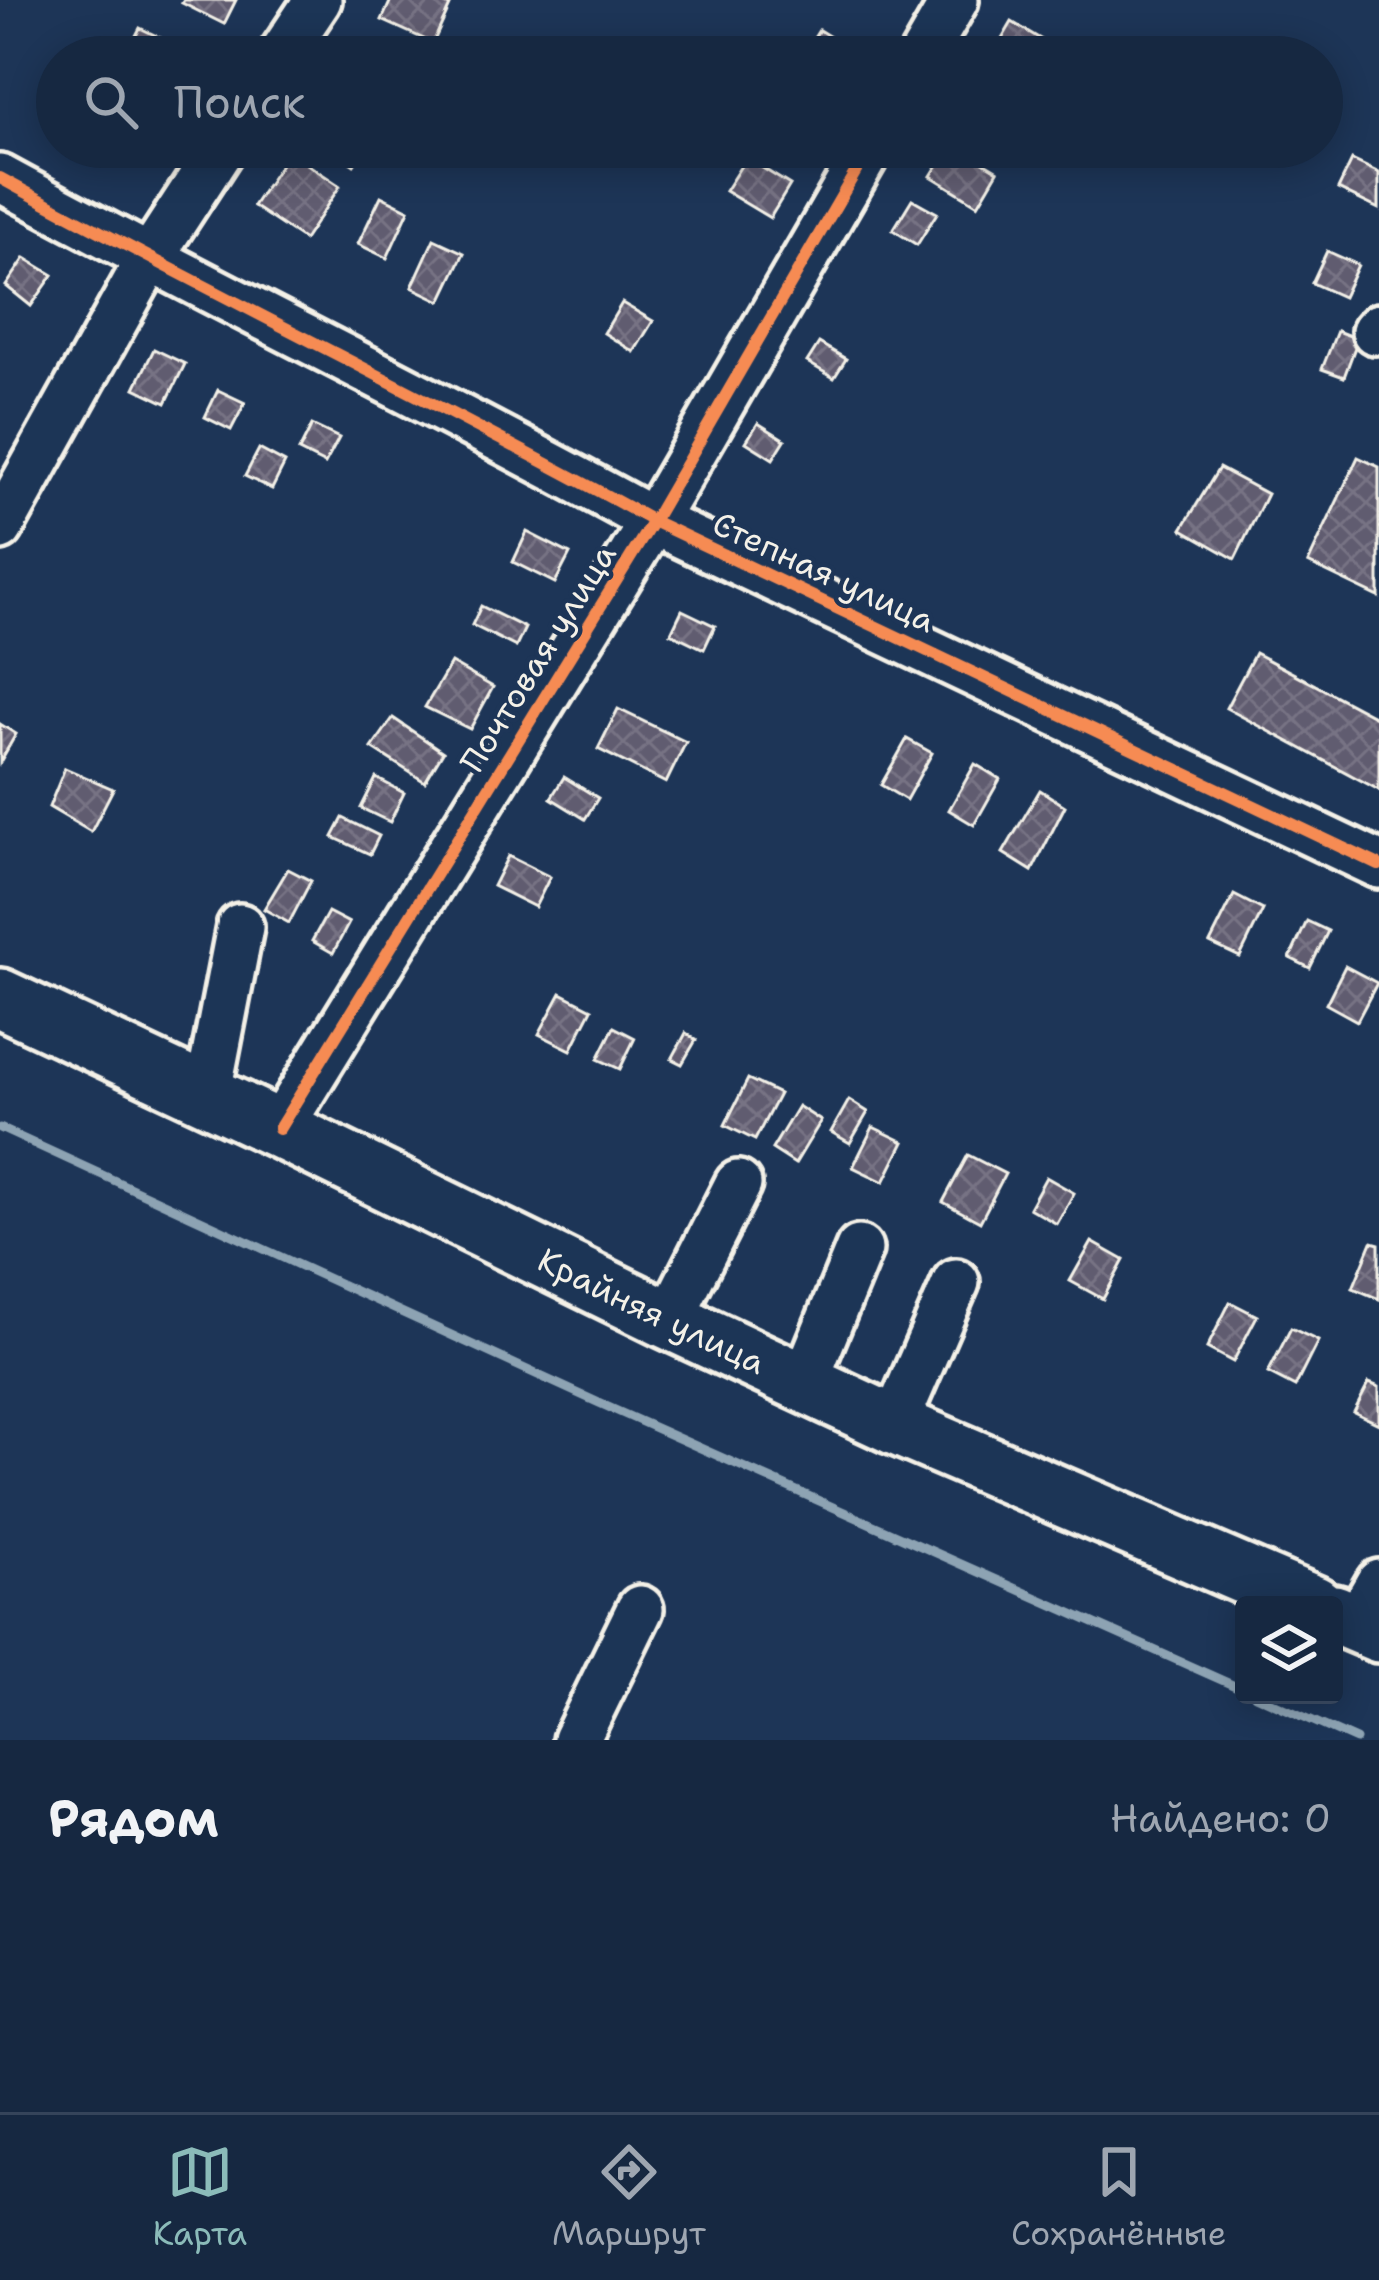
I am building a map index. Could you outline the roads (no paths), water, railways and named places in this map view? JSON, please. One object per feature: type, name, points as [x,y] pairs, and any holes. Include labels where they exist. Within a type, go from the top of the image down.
[{"type":"main road","name":"Крайняя улица","points":[[0,998],[893,1425],[1352,1611]]},
{"type":"street","points":[[294,36],[318,0]]},
{"type":"street","points":[[934,36],[955,0]]},
{"type":"street","points":[[0,527],[149,259],[208,168]]},
{"type":"street","name":"Почтовая улица","points":[[279,1130],[653,521],[858,168]]},
{"type":"street","name":"Степная улица","points":[[0,178],[653,521],[1379,865]]},
{"type":"street","points":[[207,1097],[240,927]]},
{"type":"street","points":[[669,1321],[738,1184]]},
{"type":"street","points":[[804,1383],[859,1249]]},
{"type":"street","points":[[893,1425],[956,1282]]},
{"type":"street","points":[[575,1740],[640,1609]]},
{"type":"waterway","points":[[0,1128],[597,1402],[1235,1686]]},
{"type":"waterway","points":[[1275,1704],[1356,1740]]}]
